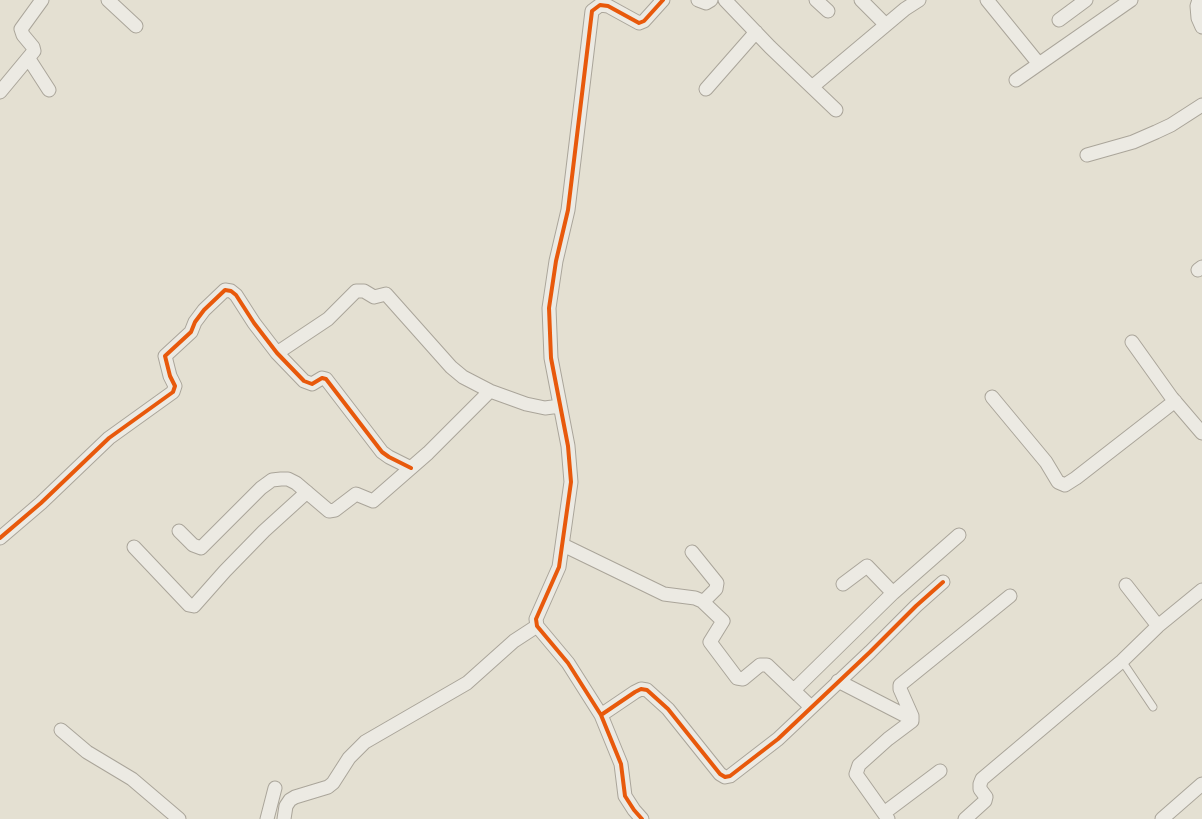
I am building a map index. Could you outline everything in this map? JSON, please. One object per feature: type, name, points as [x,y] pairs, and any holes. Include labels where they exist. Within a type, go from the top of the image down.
[{"type":"street","points":[[0,92],[34,51],[33,46],[23,35],[21,29],[42,0]]},
{"type":"street","points":[[108,0],[136,26]]},
{"type":"street","points":[[642,819],[625,796],[621,764],[601,715],[568,663],[537,626],[536,619],[559,567],[571,482],[568,446],[551,358],[550,308],[556,261],[568,210],[590,19],[592,11],[600,2],[639,22],[644,21],[663,0]]},
{"type":"street","points":[[698,0],[706,3],[711,0]]},
{"type":"street","points":[[725,0],[836,110]]},
{"type":"street","points":[[816,0],[828,11]]},
{"type":"street","points":[[861,0],[886,25]]},
{"type":"street","points":[[812,87],[886,25],[919,0]]},
{"type":"street","points":[[987,0],[1039,64]]},
{"type":"street","points":[[1059,20],[1086,0]]},
{"type":"street","points":[[1200,0],[1197,6],[1202,27]]},
{"type":"street","points":[[1016,80],[1125,2]]},
{"type":"street","points":[[706,89],[756,32]]},
{"type":"street","points":[[28,58],[49,90]]},
{"type":"street","points":[[1087,155],[1133,142],[1156,132],[1171,125],[1202,105]]},
{"type":"street","points":[[0,538],[42,503],[109,438],[172,392],[175,386],[170,376],[165,356],[191,332],[197,318],[221,293],[226,290],[231,291],[236,295],[254,323],[277,353],[308,384],[312,384],[322,378],[326,379],[382,452],[411,468]]},
{"type":"street","points":[[277,353],[328,318],[353,294],[360,290],[374,297],[386,294],[409,322],[451,367],[463,377],[490,391],[536,407],[545,408],[560,406]]},
{"type":"street","points":[[1132,342],[1175,401],[1202,433]]},
{"type":"street","points":[[179,531],[193,544],[201,548],[261,488],[272,480],[288,479],[307,492],[326,510],[333,512],[356,494],[374,501],[411,468],[490,391]]},
{"type":"street","points":[[992,396],[1046,462],[1058,482],[1065,485],[1175,401]]},
{"type":"street","points":[[134,547],[190,605],[194,606],[225,571],[264,531],[307,492]]},
{"type":"street","points":[[794,690],[893,594],[959,535]]},
{"type":"street","points":[[563,545],[664,594],[695,598],[703,602],[723,621],[710,642],[737,678],[743,679],[760,665],[767,664],[811,707]]},
{"type":"street","points":[[692,552],[717,583],[716,589],[703,602]]},
{"type":"street","points":[[843,584],[867,566],[893,594]]},
{"type":"street","points":[[601,715],[635,692],[641,689],[647,690],[668,709],[720,774],[725,777],[734,774],[778,739],[870,652],[916,606],[943,582]]},
{"type":"street","points":[[1126,585],[1158,626]]},
{"type":"street","points":[[965,819],[985,801],[986,797],[980,789],[982,779],[1122,661],[1158,626],[1202,590]]},
{"type":"street","points":[[940,771],[886,816],[858,779],[856,774],[856,770],[888,739],[911,722],[912,716],[900,690],[900,685],[1010,596]]},
{"type":"street","points":[[284,819],[286,806],[290,800],[295,797],[328,787],[333,783],[349,758],[365,742],[467,683],[514,641],[537,626]]},
{"type":"street","points":[[838,681],[904,715],[912,716]]},
{"type":"street","points":[[61,730],[87,752],[132,779],[179,819]]},
{"type":"street","points":[[1162,819],[1202,784]]},
{"type":"street","points":[[267,819],[275,788]]},
{"type":"lane","points":[[1122,661],[1153,706]]},
{"type":"cycle path","points":[[601,715],[568,663],[537,626],[536,619],[559,567],[571,482],[568,446],[551,358],[549,308],[556,261],[568,210],[592,11],[600,5],[608,6],[639,23],[644,21],[663,0]]},
{"type":"cycle path","points":[[0,538],[41,503],[109,438],[173,392],[175,386],[170,376],[165,356],[191,332],[195,322],[204,310],[225,290],[231,291],[236,295],[254,323],[277,353],[304,381],[312,384],[322,378],[326,379],[382,452],[411,468]]},
{"type":"cycle path","points":[[642,819],[625,796],[621,764],[601,715],[635,692],[641,689],[647,690],[668,709],[720,774],[725,777],[730,776],[778,739],[870,652],[916,606],[943,582]]}]
